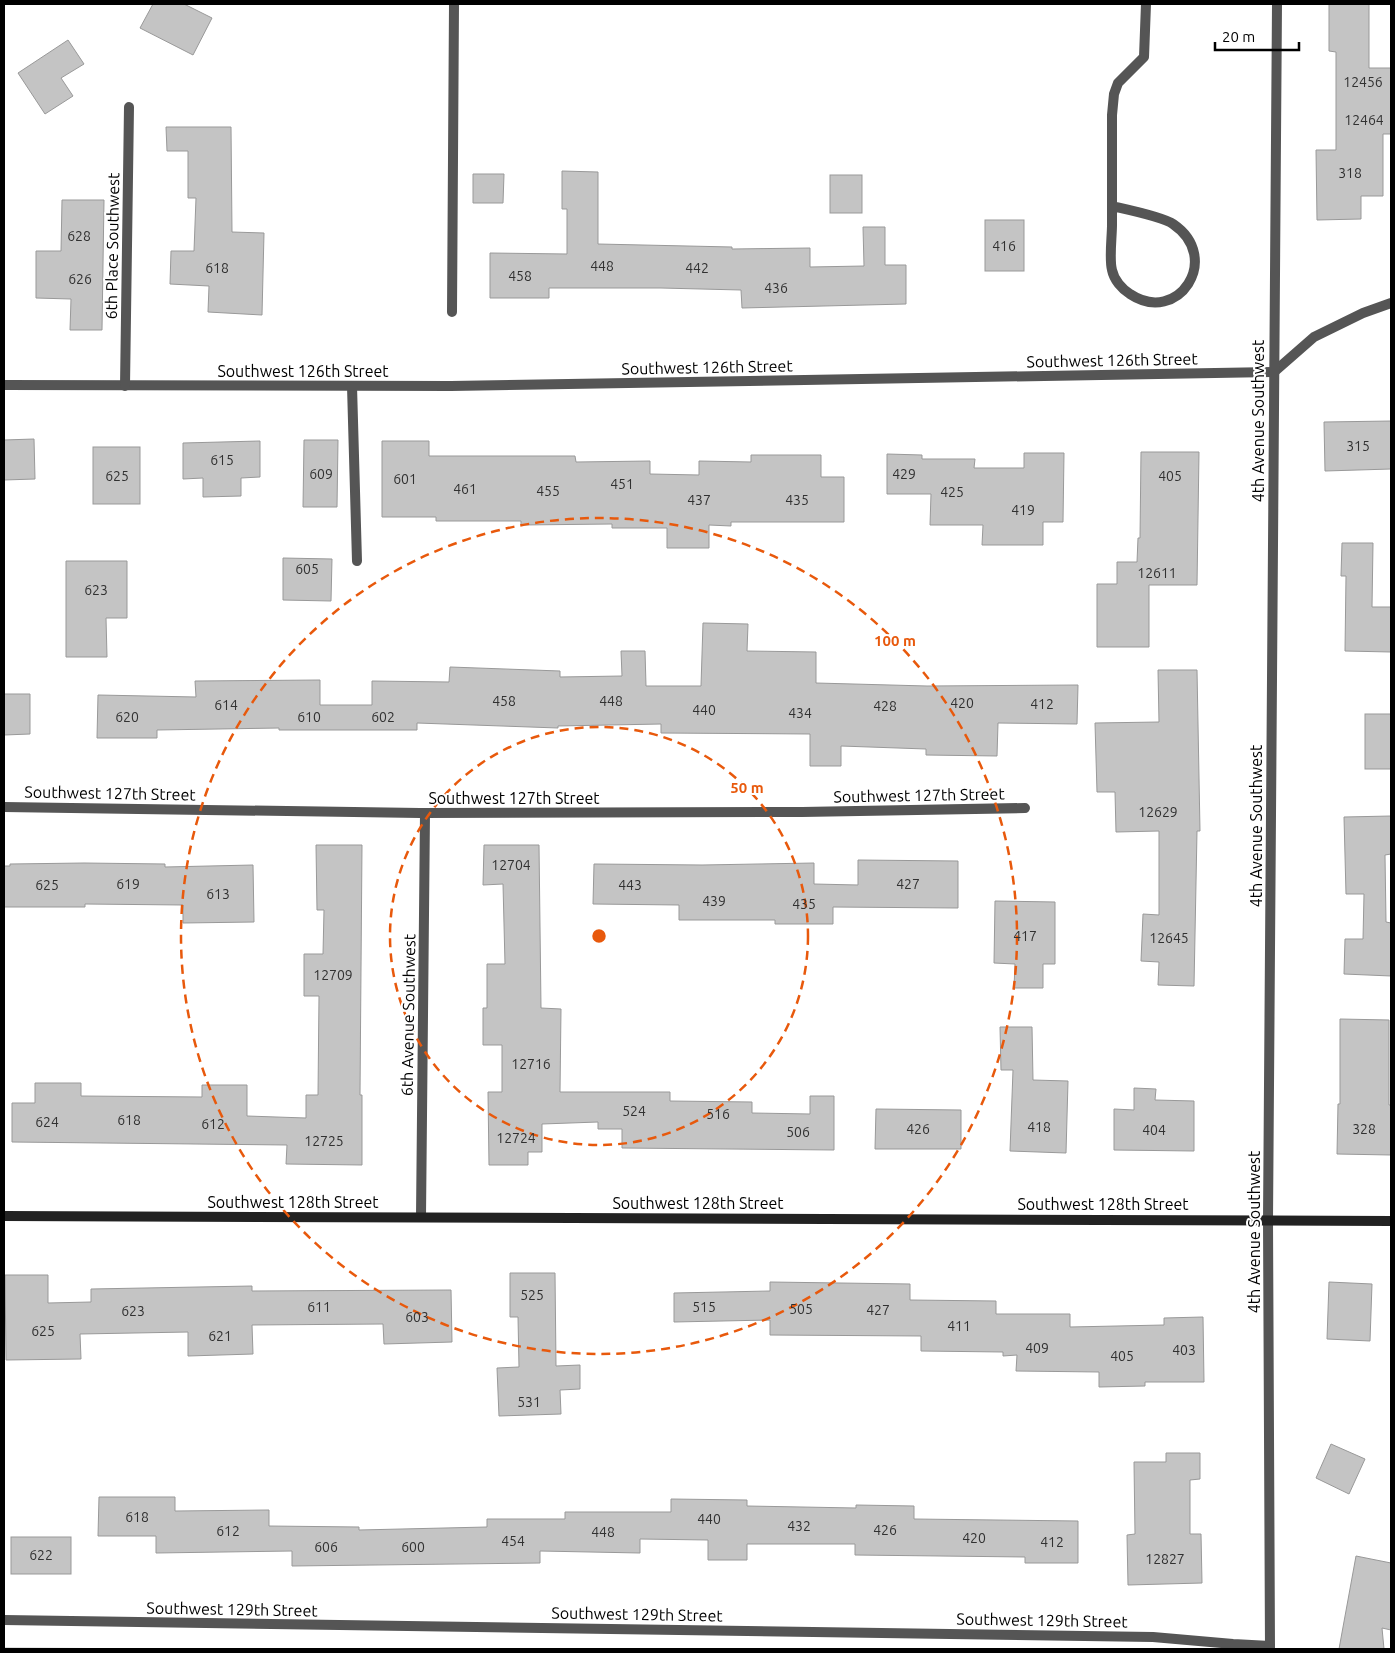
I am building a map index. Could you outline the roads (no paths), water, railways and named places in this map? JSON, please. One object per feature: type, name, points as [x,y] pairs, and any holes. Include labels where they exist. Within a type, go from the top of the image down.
[{"type":"main road","name":"Southwest 128th Street","points":[[4,1216],[1391,1221]]},
{"type":"street","points":[[452,312],[454,4]]},
{"type":"street","points":[[1112,206],[1172,222],[1190,240],[1194,249],[1195,263],[1192,277],[1181,293],[1167,300],[1147,301],[1134,297],[1124,290],[1112,270],[1112,206],[1112,104],[1118,83],[1144,57],[1146,4]]},
{"type":"street","name":"4th Avenue Southwest","points":[[1270,1648],[1268,1220],[1277,4]]},
{"type":"street","name":"6th Place Southwest","points":[[125,386],[129,107]]},
{"type":"street","points":[[1274,372],[1314,338],[1363,313],[1391,303]]},
{"type":"street","name":"Southwest 126th Street","points":[[4,386],[461,386],[1274,372]]},
{"type":"street","points":[[352,386],[357,561]]},
{"type":"street","name":"Southwest 127th Street","points":[[4,807],[425,813],[802,812],[1025,808]]},
{"type":"street","name":"6th Avenue Southwest","points":[[421,1217],[425,813]]},
{"type":"street","name":"Southwest 129th Street","points":[[4,1620],[1153,1637],[1270,1648]]}]
